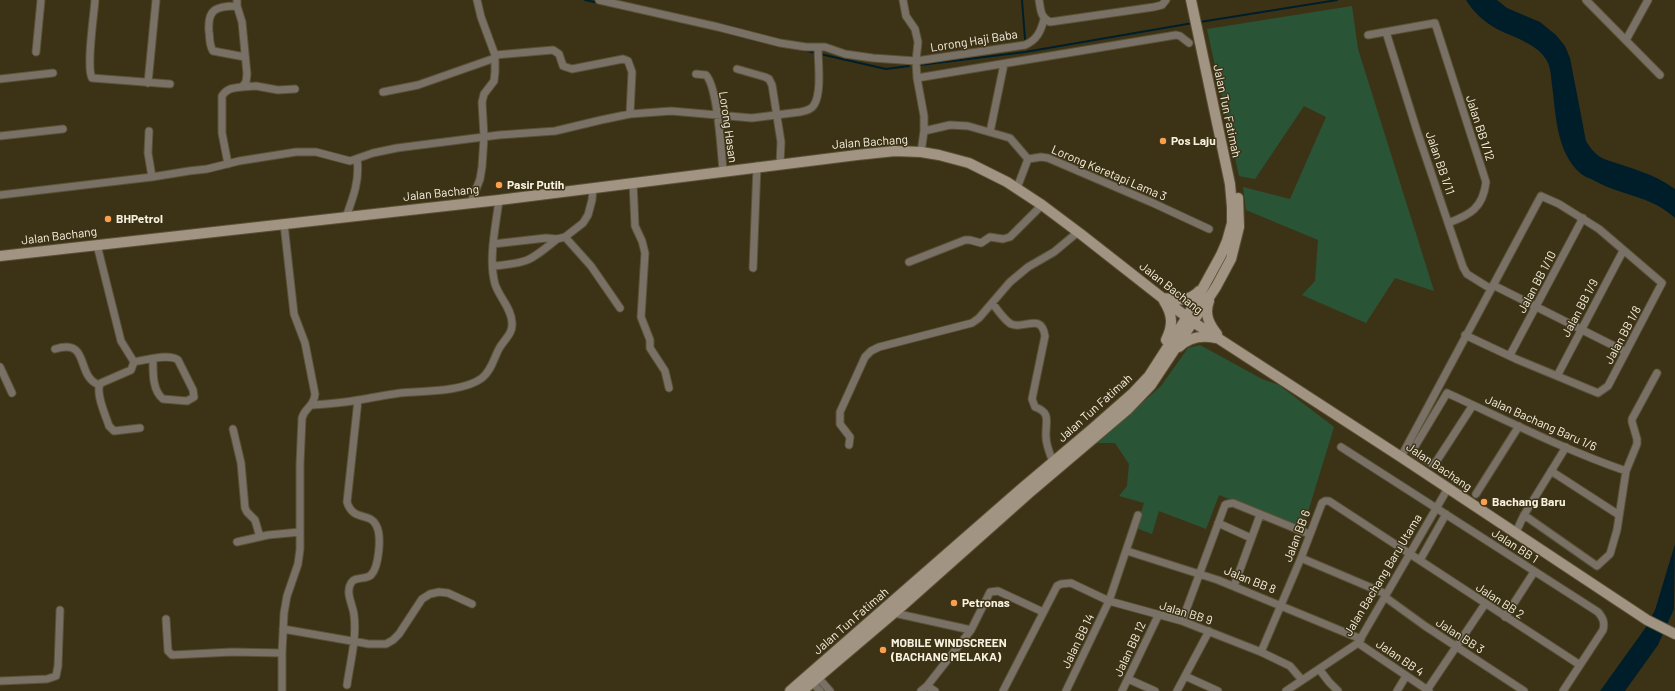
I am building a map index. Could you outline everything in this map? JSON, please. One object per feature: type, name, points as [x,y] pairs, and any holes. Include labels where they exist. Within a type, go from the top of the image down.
[{"type":"main road","name":"Jalan Tun Fatimah","points":[[802,691],[812,677],[1053,462],[1133,393],[1156,366],[1216,287],[1228,266],[1236,246],[1238,236],[1239,215],[1237,194],[1194,4]]},
{"type":"main road","name":"Jalan Tun Fatimah","points":[[790,691],[812,677],[894,613],[1028,494],[1133,405],[1152,385],[1174,354],[1204,285],[1215,267],[1227,241],[1232,223],[1230,184],[1200,31]]},
{"type":"main road","name":"Jalan Bachang","points":[[0,256],[499,200],[757,166],[880,153],[921,152],[969,163],[1017,188],[1078,232],[1190,320],[1401,457],[1515,534],[1647,620],[1673,634]]},
{"type":"main road","points":[[1162,298],[1185,300],[1196,294],[1204,285]]},
{"type":"main road","points":[[1216,287],[1209,302],[1206,314],[1211,327],[1220,339]]},
{"type":"main road","points":[[1156,366],[1161,349],[1171,330],[1172,323],[1168,308],[1162,298]]},
{"type":"main road","points":[[1174,354],[1180,345],[1193,338],[1204,336],[1220,339]]},
{"type":"street","points":[[36,52],[41,0]]},
{"type":"street","points":[[95,0],[90,74],[92,78],[170,84]]},
{"type":"street","points":[[148,83],[156,0]]},
{"type":"street","points":[[471,202],[480,179],[482,167],[484,137],[482,102],[484,94],[494,81],[495,56],[476,0]]},
{"type":"street","name":"Lorong Haji Baba","points":[[599,0],[818,51],[825,47],[845,54],[873,58],[916,61],[1025,45],[1032,42],[1047,21]]},
{"type":"street","points":[[903,0],[906,16],[917,35],[917,78],[923,108],[924,131],[921,152]]},
{"type":"street","points":[[1040,0],[1041,13],[1047,21],[1154,7],[1162,5],[1166,0]]},
{"type":"street","points":[[1586,0],[1660,75]]},
{"type":"street","points":[[1626,40],[1648,0]]},
{"type":"street","points":[[242,87],[246,82],[245,56],[242,22],[237,3],[217,7],[209,17],[208,24],[210,42],[213,51],[245,56]]},
{"type":"street","name":"Jalan BB 1/12","points":[[1386,32],[1435,23],[1486,182],[1482,197],[1475,209],[1470,214],[1448,223]]},
{"type":"street","points":[[1368,35],[1386,32]]},
{"type":"street","name":"Jalan BB 1/11","points":[[1386,32],[1448,223],[1467,274],[1492,287],[1536,306],[1626,352]]},
{"type":"street","points":[[917,78],[1176,35],[1190,43]]},
{"type":"street","points":[[383,92],[418,85],[495,56],[550,49],[556,52],[562,64],[566,68],[572,69],[623,59],[628,61],[632,72],[630,114]]},
{"type":"street","points":[[0,195],[152,177],[207,169],[296,152],[316,152],[350,161],[374,153],[397,148],[484,137],[555,131],[630,114],[671,111],[752,118],[807,110],[813,106],[818,92],[818,51]]},
{"type":"street","points":[[990,132],[1004,64]]},
{"type":"street","points":[[737,70],[766,77],[772,84],[781,142],[780,164]]},
{"type":"street","points":[[0,79],[53,73]]},
{"type":"street","name":"Lorong Hasan","points":[[696,74],[703,74],[709,78],[717,114],[723,170]]},
{"type":"street","points":[[228,164],[222,133],[222,96],[226,91],[232,88],[256,86],[274,90],[295,88]]},
{"type":"street","points":[[924,131],[960,124],[1010,138],[1028,159],[1017,188]]},
{"type":"street","points":[[0,136],[63,129]]},
{"type":"street","points":[[149,131],[148,153],[152,177]]},
{"type":"street","name":"Lorong Keretapi Lama 3","points":[[1028,159],[1041,157],[1048,158],[1209,229]]},
{"type":"street","points":[[346,217],[355,190],[358,168],[357,159]]},
{"type":"street","points":[[753,268],[757,166]]},
{"type":"street","points":[[633,182],[635,226],[644,246],[645,253],[641,317],[650,340],[650,348],[665,371],[669,388]]},
{"type":"street","points":[[493,244],[565,237],[583,223],[588,215],[592,200],[593,188]]},
{"type":"street","points":[[1401,457],[1540,196],[1559,204],[1599,229],[1623,251]]},
{"type":"street","points":[[312,405],[394,394],[452,389],[482,379],[488,372],[501,346],[512,330],[511,315],[495,284],[493,266],[493,244],[499,200]]},
{"type":"street","points":[[909,262],[964,240],[981,243],[990,237],[1003,239],[1010,237],[1042,205]]},
{"type":"street","name":"Jalan BB 1/10","points":[[1510,355],[1582,218]]},
{"type":"street","points":[[282,691],[283,629],[287,596],[298,560],[300,532],[302,418],[304,413],[312,405],[315,394],[304,343],[294,314],[284,224]]},
{"type":"street","points":[[849,445],[849,433],[842,428],[840,424],[840,412],[865,357],[871,351],[879,347],[972,322],[979,318],[1016,277],[1028,267],[1054,252],[1078,232]]},
{"type":"street","points":[[565,237],[591,266],[620,308]]},
{"type":"street","points":[[493,266],[527,262],[534,258],[556,239]]},
{"type":"street","points":[[98,245],[121,341],[134,362]]},
{"type":"street","name":"Jalan BB 1/8","points":[[1557,376],[1598,393],[1608,386],[1626,352],[1662,282],[1623,251]]},
{"type":"street","name":"Jalan BB 1/9","points":[[1557,376],[1623,251]]},
{"type":"street","points":[[992,303],[1012,325],[1037,323],[1041,325],[1044,330],[1045,336],[1032,398],[1034,407],[1044,412],[1046,416],[1047,442],[1053,462]]},
{"type":"street","points":[[1466,335],[1557,376]]},
{"type":"street","points":[[56,349],[69,346],[76,350],[89,379],[99,385]]},
{"type":"street","points":[[134,362],[171,356],[178,360],[193,390],[194,397],[187,400],[163,399],[160,397],[154,380],[153,359]]},
{"type":"street","points":[[99,385],[109,378],[131,370],[134,362]]},
{"type":"street","points":[[0,367],[12,393]]},
{"type":"street","points":[[1524,515],[1597,566],[1610,554],[1617,530],[1626,471],[1638,439],[1632,419],[1657,373]]},
{"type":"street","points":[[99,385],[99,395],[109,426],[112,430],[118,431],[140,428]]},
{"type":"street","name":"Jalan Bachang Baru 1/6","points":[[1473,405],[1434,465],[1414,452],[1413,449],[1447,393],[1566,447],[1626,471]]},
{"type":"street","points":[[346,685],[354,640],[354,615],[350,602],[349,590],[351,582],[355,579],[369,577],[372,574],[377,562],[378,552],[378,533],[376,524],[372,520],[353,513],[348,508],[347,502],[358,400]]},
{"type":"street","points":[[1476,494],[1519,426]]},
{"type":"street","points":[[232,429],[241,462],[245,508],[255,520],[260,537]]},
{"type":"street","name":"Jalan BB 1","points":[[1341,447],[1598,612],[1604,623],[1603,630],[1563,691]]},
{"type":"street","points":[[1515,534],[1524,515],[1566,447]]},
{"type":"street","points":[[1551,471],[1619,515]]},
{"type":"street","name":"Jalan Bachang Baru Utama","points":[[1286,691],[1360,641],[1448,488]]},
{"type":"street","name":"Jalan BB 6","points":[[1261,652],[1282,605],[1322,503],[1325,500],[1329,501],[1410,554]]},
{"type":"street","points":[[1182,621],[1225,505],[1230,503],[1309,534]]},
{"type":"street","points":[[1420,560],[1446,514]]},
{"type":"street","name":"Jalan BB 14","points":[[1066,691],[1109,601],[1138,515]]},
{"type":"street","points":[[1234,586],[1260,516]]},
{"type":"street","points":[[1218,523],[1251,538]]},
{"type":"street","points":[[237,542],[278,533],[300,532]]},
{"type":"street","name":"Jalan BB 8","points":[[1127,551],[1199,573],[1234,586],[1282,605],[1360,641]]},
{"type":"street","name":"Jalan BB 2","points":[[1410,554],[1580,665]]},
{"type":"street","name":"Jalan BB 3","points":[[1301,558],[1386,596],[1456,647],[1524,691]]},
{"type":"street","points":[[1505,617],[1534,572]]},
{"type":"street","name":"Jalan BB 9","points":[[1043,612],[1057,586],[1071,583],[1109,601],[1158,616],[1182,621],[1261,652],[1290,666],[1302,680]]},
{"type":"street","points":[[921,691],[927,686],[971,630],[990,592],[998,591],[1043,612],[1003,691]]},
{"type":"street","points":[[283,629],[376,644],[386,644],[393,640],[408,622],[422,599],[430,594],[439,592],[448,593],[472,604]]},
{"type":"street","points":[[1428,690],[1485,604]]},
{"type":"street","points":[[0,681],[47,679],[56,676],[58,671],[60,610]]},
{"type":"street","points":[[894,613],[971,630]]},
{"type":"street","name":"Jalan BB 12","points":[[1122,691],[1158,616]]},
{"type":"street","points":[[166,619],[168,651],[172,655],[232,652],[282,653]]},
{"type":"street","points":[[1177,691],[1209,631]]},
{"type":"street","name":"Jalan BB 4","points":[[1360,641],[1406,676],[1428,690]]},
{"type":"street","points":[[1319,669],[1338,691]]},
{"type":"street","points":[[1185,676],[1218,691]]},
{"type":"street","points":[[1397,691],[1406,676]]},
{"type":"street","points":[[812,677],[820,691]]},
{"type":"street","points":[[812,677],[830,691]]},
{"type":"street","points":[[1128,679],[1154,691]]},
{"type":"street","points":[[927,686],[935,691]]},
{"type":"green space","points":[[1352,6],[1358,49],[1434,291],[1395,278],[1366,323],[1302,295],[1315,281],[1318,240],[1246,210],[1243,187],[1290,199],[1326,117],[1304,106],[1255,179],[1239,176],[1207,29]]},
{"type":"green space","points":[[1200,345],[1262,379],[1279,385],[1334,427],[1303,528],[1219,495],[1206,529],[1159,511],[1152,534],[1136,528],[1144,503],[1119,496],[1127,486],[1129,464],[1115,443],[1097,443],[1161,386],[1188,348]]},
{"type":"water","points":[[1466,0],[1497,0],[1507,8],[1540,22],[1556,35],[1565,46],[1570,58],[1586,141],[1596,154],[1604,159],[1650,175],[1667,183],[1675,189],[1675,218],[1656,205],[1604,185],[1580,173],[1566,154],[1558,132],[1550,70],[1547,61],[1538,50],[1532,46],[1499,30],[1485,21],[1476,13]]},
{"type":"water","points":[[1675,544],[1674,609],[1658,645],[1625,691],[1600,691],[1646,627],[1655,610]]},
{"type":"waterway","points":[[585,0],[599,3]]},
{"type":"waterway","points":[[1022,0],[1025,39]]},
{"type":"waterway","points":[[1200,22],[1337,0]]},
{"type":"waterway","points":[[920,65],[1025,52],[1193,23]]},
{"type":"waterway","points":[[803,50],[816,53]]},
{"type":"waterway","points":[[820,54],[886,69],[909,66]]},
{"type":"place","name":"Pos Laju","points":[[1163,141]]},
{"type":"place","name":"Pasir Putih","points":[[499,185]]},
{"type":"place","name":"BHPetrol","points":[[108,219]]},
{"type":"place","name":"Bachang Baru","points":[[1484,502]]},
{"type":"place","name":"Petronas","points":[[954,603]]},
{"type":"place","name":"MOBILE WINDSCREEN (BACHANG MELAKA)","points":[[883,650]]}]
